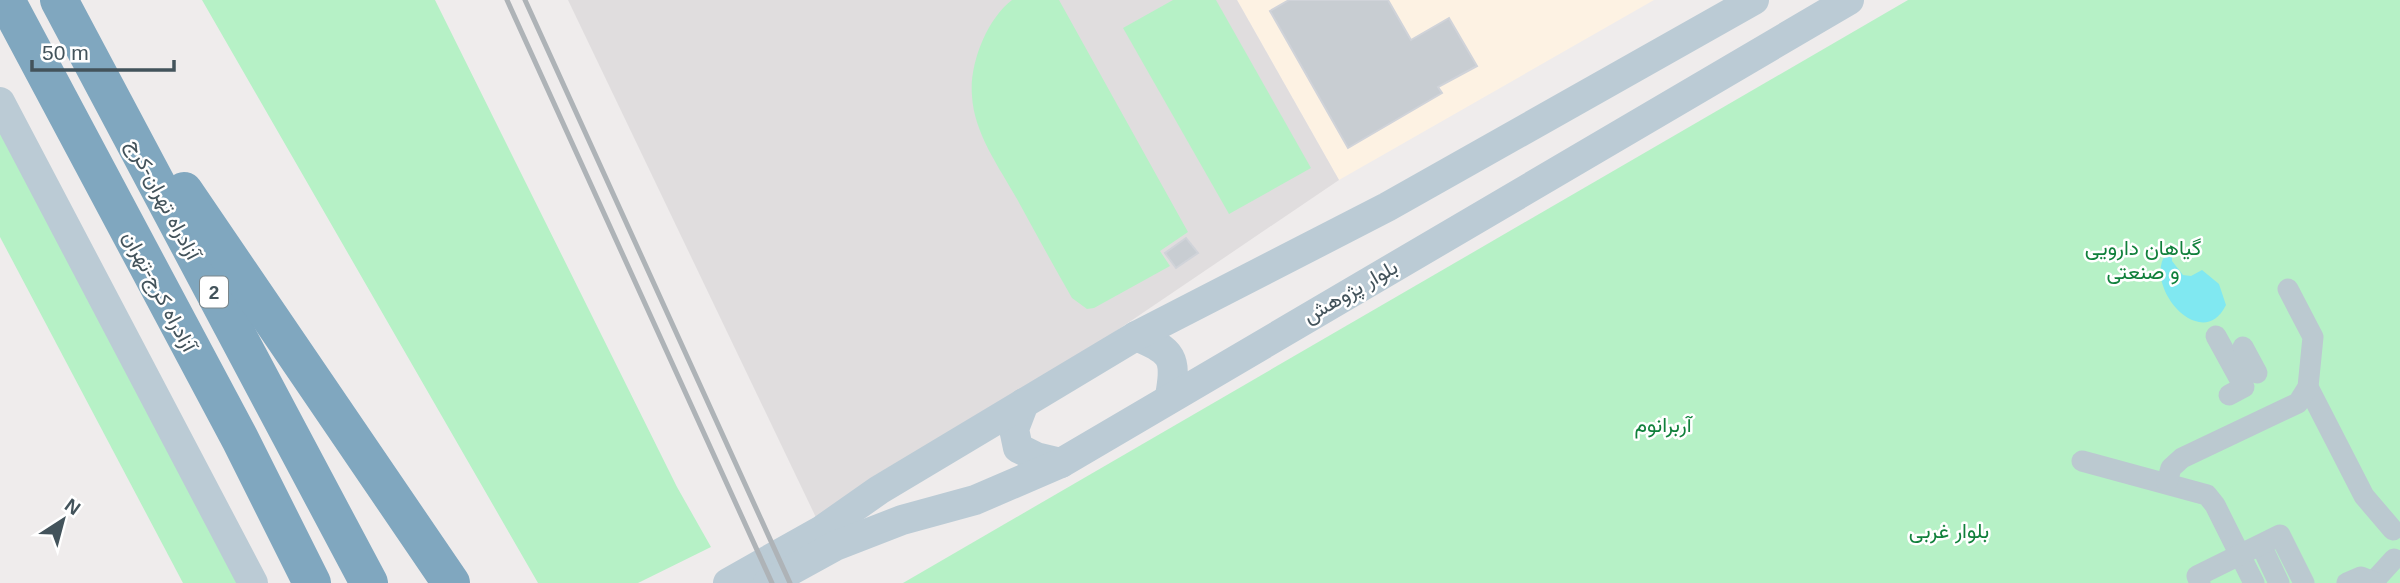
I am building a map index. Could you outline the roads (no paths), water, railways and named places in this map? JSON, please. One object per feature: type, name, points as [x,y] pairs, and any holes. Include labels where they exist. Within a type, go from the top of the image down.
[{"type":"highway","name":"آزادراه کرج-تهران","points":[[6,0],[240,439],[312,583]]},
{"type":"highway","name":"آزادراه تهران-کرج","points":[[59,0],[369,583]]},
{"type":"highway","points":[[124,124],[180,185],[451,583]]},
{"type":"street","points":[[768,583],[828,538],[879,490],[1136,335],[1387,207],[1754,0]]},
{"type":"street","name":"بلوار پژوهش","points":[[828,538],[975,500],[1061,463],[1170,396],[1849,0]]},
{"type":"street","points":[[0,102],[253,583]]},
{"type":"street","points":[[2167,482],[2171,468],[2182,458],[2298,403],[2308,387],[2313,337],[2288,289]]},
{"type":"street","points":[[1136,335],[1160,345],[1170,355],[1175,370],[1170,396]]},
{"type":"street","points":[[2216,336],[2246,362],[2244,387],[2229,395]]},
{"type":"street","points":[[2308,387],[2364,496],[2393,530]]},
{"type":"street","points":[[1024,402],[1014,429],[1018,448],[1035,457],[1061,463]]},
{"type":"street","points":[[2082,461],[2207,495],[2216,505],[2254,583]]},
{"type":"street","points":[[2200,583],[2197,576],[2223,574],[2240,555],[2280,535],[2300,575],[2273,581],[2261,545]]},
{"type":"street","points":[[728,583],[828,538]]},
{"type":"street","points":[[2347,583],[2361,577],[2375,582],[2395,559]]},
{"type":"water","points":[[2172,248],[2172,261],[2183,275],[2191,276],[2202,270],[2219,284],[2226,305],[2215,319],[2201,322],[2187,318],[2175,307],[2161,276],[2162,261]]},
{"type":"railway","points":[[507,0],[772,583]]},
{"type":"railway","points":[[525,0],[790,583]]},
{"type":"park label","name":"گیاهان دارویی و صنعتی","points":[[2143,259]]},
{"type":"park label","name":"آربرانوم","points":[[1663,424]]},
{"type":"park label","name":"بلوار غربی","points":[[1949,530]]}]
